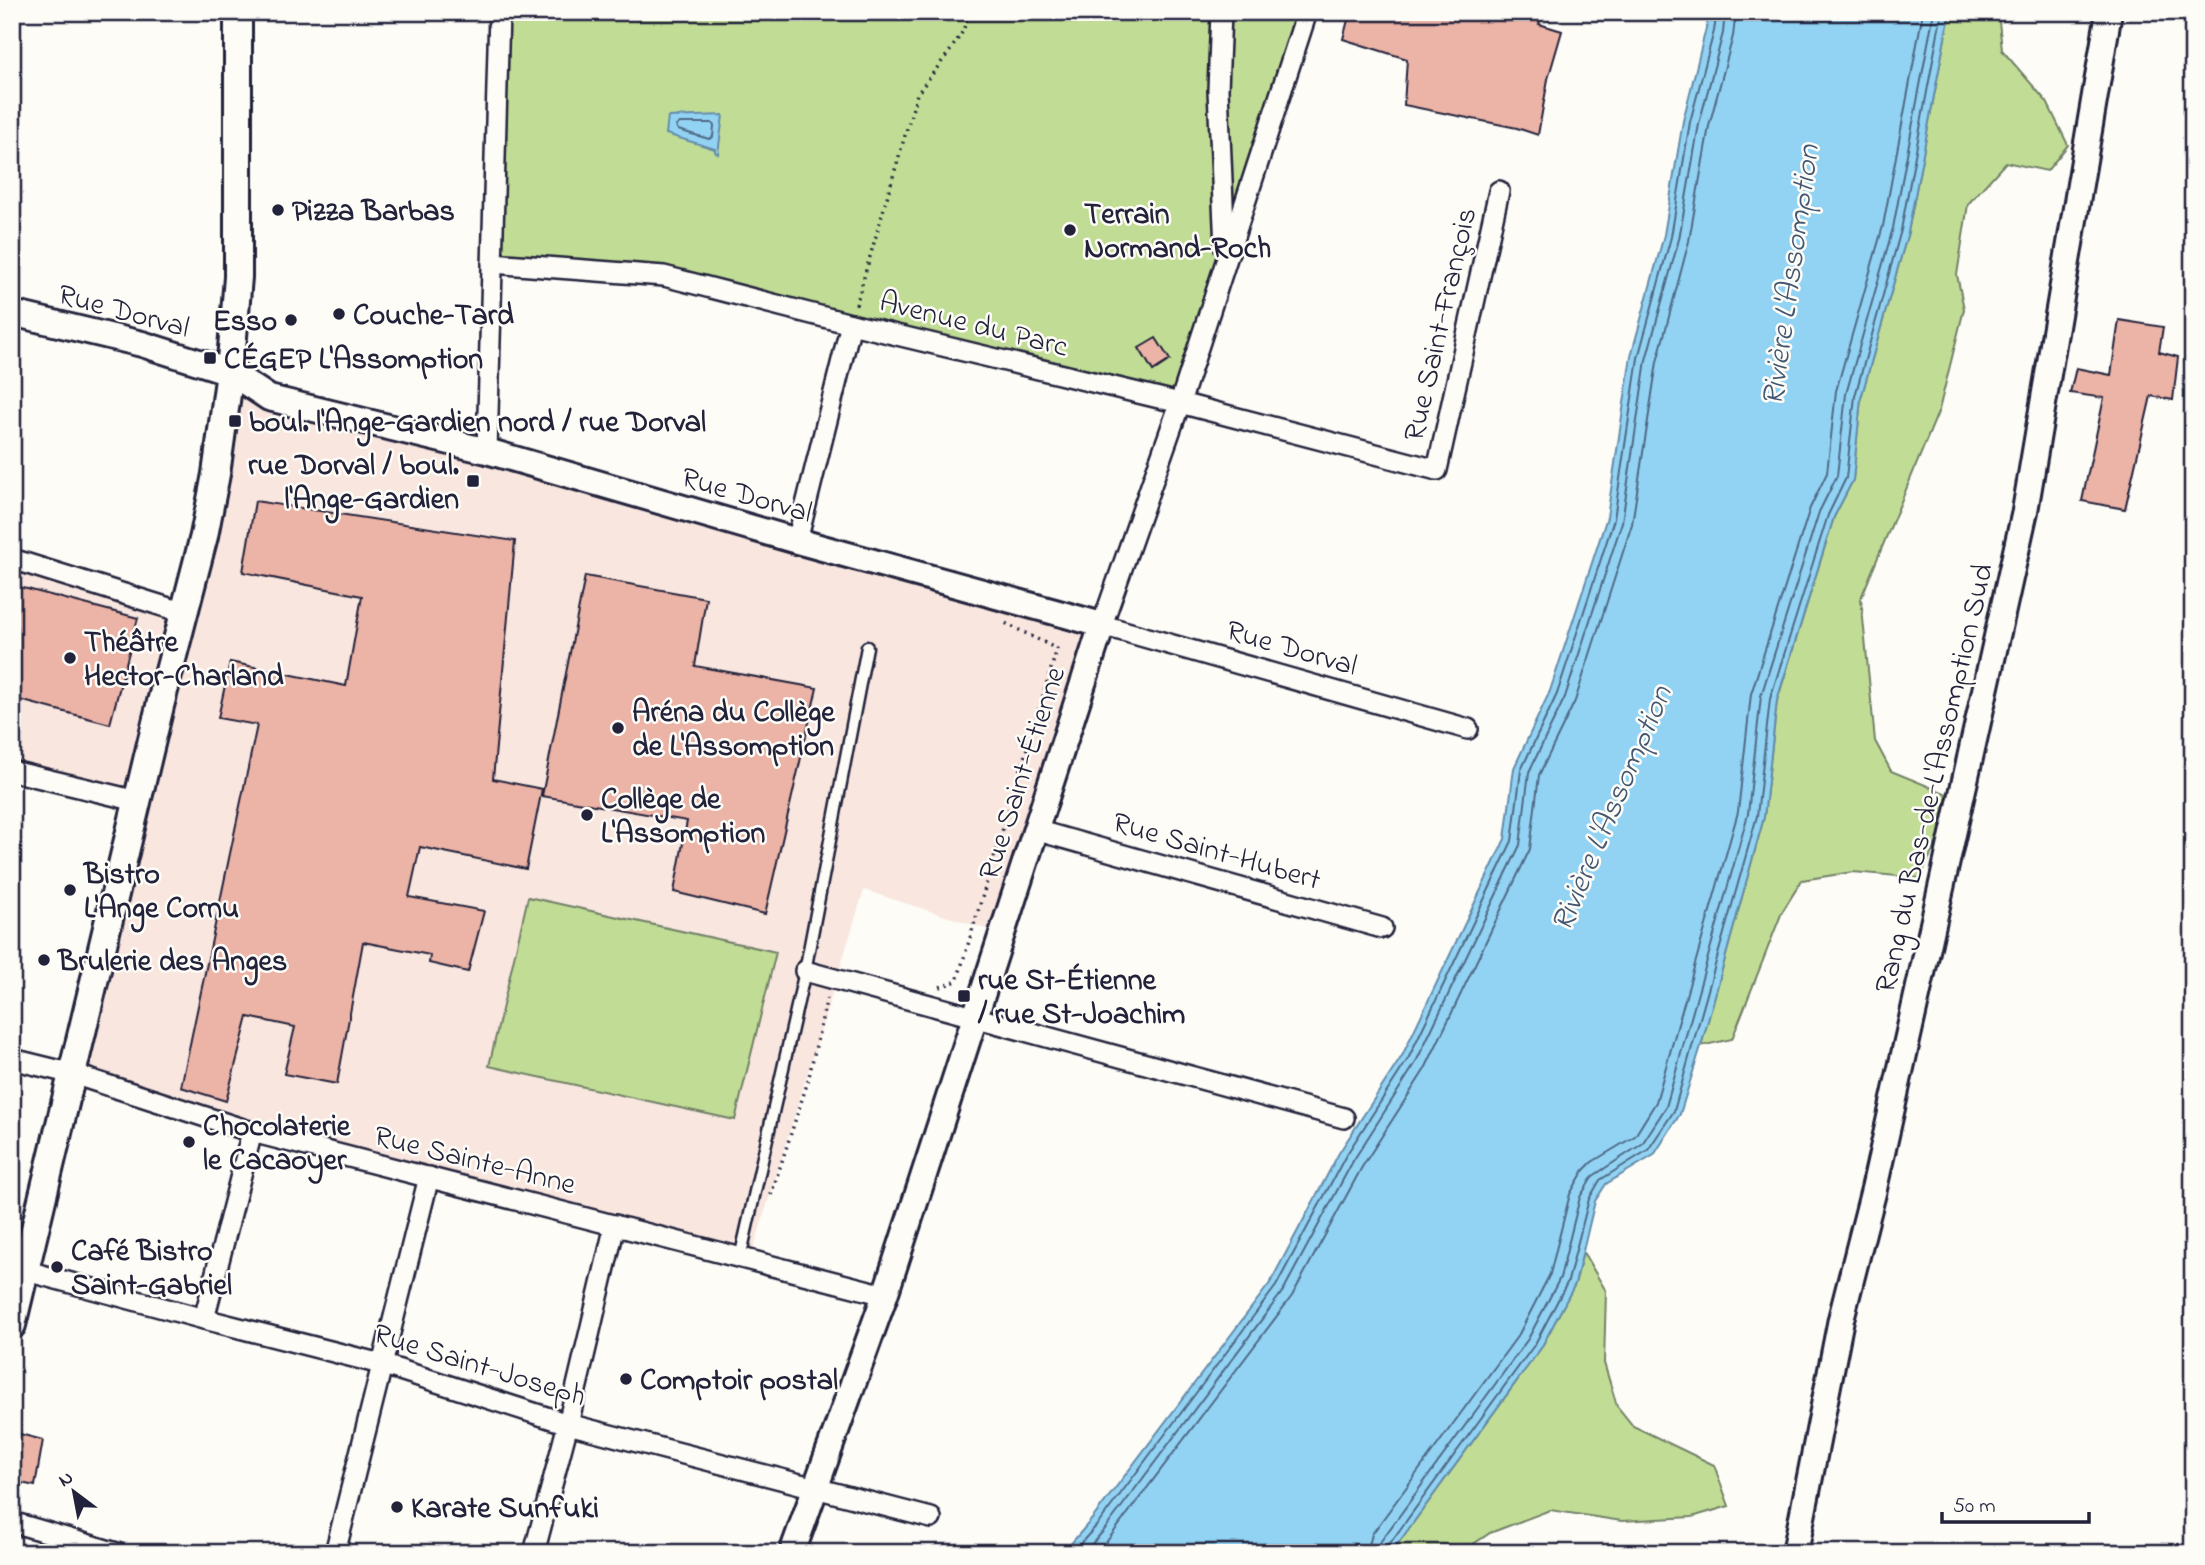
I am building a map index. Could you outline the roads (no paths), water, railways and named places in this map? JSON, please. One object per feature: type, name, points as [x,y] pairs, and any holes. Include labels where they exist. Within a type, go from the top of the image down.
[{"type":"main road","points":[[12,1325],[19,1268],[74,1074],[137,801],[209,511],[230,372],[238,277],[238,12]]},
{"type":"street","points":[[487,451],[499,12]]},
{"type":"street","points":[[1221,12],[1218,90],[1226,263]]},
{"type":"street","name":"Rue Saint-Étienne","points":[[792,1553],[885,1295],[1102,625],[1180,403],[1307,12]]},
{"type":"street","name":"Rang du Bas-de-L'Assomption Sud","points":[[1795,1553],[1842,1319],[1874,1189],[2025,511],[2109,12]]},
{"type":"street","name":"Rue Saint-François","points":[[1437,470],[1499,191]]},
{"type":"street","name":"Avenue du Parc","points":[[492,263],[664,276],[1180,403],[1437,470]]},
{"type":"street","name":"Rue Dorval","points":[[12,313],[142,344],[230,372],[269,398],[487,451],[1468,729]]},
{"type":"street","points":[[797,541],[851,324]]},
{"type":"street","points":[[12,559],[185,613]]},
{"type":"street","points":[[12,771],[137,801]]},
{"type":"street","name":"Rue Saint-Hubert","points":[[1035,830],[1382,928]]},
{"type":"street","points":[[805,971],[1344,1118]]},
{"type":"street","name":"Rue Sainte-Anne","points":[[12,1059],[74,1074],[252,1132],[885,1295]]},
{"type":"street","points":[[204,1319],[252,1132]]},
{"type":"street","points":[[335,1553],[429,1177]]},
{"type":"street","points":[[534,1553],[615,1226]]},
{"type":"street","name":"Rue Saint-Joseph","points":[[19,1268],[381,1364],[568,1423],[931,1518]]},
{"type":"street","points":[[12,1522],[117,1553]]},
{"type":"lane","points":[[740,1258],[805,971],[867,647]]},
{"type":"water","name":"Rivière L'Assomption","points":[[1710,12],[1950,12],[1908,232],[1861,398],[1853,480],[1834,517],[1777,700],[1764,817],[1680,1114],[1654,1155],[1606,1184],[1595,1201],[1575,1284],[1541,1348],[1391,1553],[1063,1553],[1092,1519],[1270,1283],[1339,1153],[1402,1056],[1505,839],[1514,768],[1550,691],[1607,517],[1631,356],[1664,235],[1683,121]]},
{"type":"water","points":[[723,115],[718,154],[715,149],[666,134],[668,117]]},
{"type":"place","name":"Pizza Barbas","points":[[278,210]]},
{"type":"place","name":"Terrain Normand-Roch","points":[[1070,230]]},
{"type":"place","name":"Couche-Tard","points":[[339,314]]},
{"type":"place","name":"Esso","points":[[291,320]]},
{"type":"place","name":"CÉGEP L'Assomption","points":[[210,358]]},
{"type":"place","name":"boul. l'Ange-Gardien nord / rue Dorval","points":[[235,421]]},
{"type":"place","name":"rue Dorval / boul. l'Ange-Gardien","points":[[473,481]]},
{"type":"place","name":"Théâtre Hector-Charland","points":[[70,658]]},
{"type":"place","name":"Aréna du Collège de L'Assomption","points":[[618,728]]},
{"type":"place","name":"Collège de L'Assomption","points":[[587,815]]},
{"type":"place","name":"Bistro L'Ange Cornu","points":[[70,890]]},
{"type":"place","name":"Brulerie des Anges","points":[[44,960]]},
{"type":"place","name":"rue St-Étienne / rue St-Joachim","points":[[964,996]]},
{"type":"place","name":"Chocolaterie le Cacaoyer","points":[[189,1142]]},
{"type":"place","name":"Café Bistro Saint-Gabriel","points":[[57,1267]]},
{"type":"place","name":"Comptoir postal","points":[[626,1379]]},
{"type":"place","name":"Karate Sunfuki","points":[[397,1507]]}]
